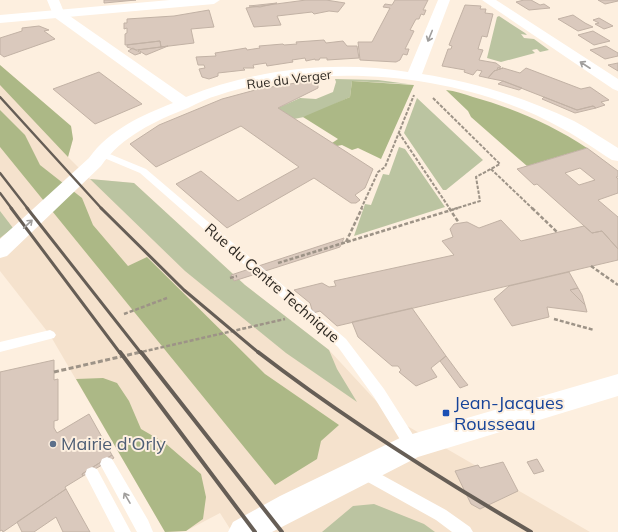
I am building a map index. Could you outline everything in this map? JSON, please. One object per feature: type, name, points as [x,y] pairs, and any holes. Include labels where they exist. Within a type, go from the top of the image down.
[{"type":"street","points":[[53,0],[59,14],[182,102]]},
{"type":"street","points":[[0,19],[214,0]]},
{"type":"street","points":[[414,76],[444,0]]},
{"type":"street","points":[[488,0],[618,86]]},
{"type":"street","name":"Rue du Verger","points":[[0,251],[94,162],[100,153],[127,132],[182,102],[244,84],[290,76],[345,72],[414,76],[471,88],[521,103],[580,131],[618,156]]},
{"type":"street","points":[[243,532],[290,506],[412,446],[618,385]]},
{"type":"lane","name":"Rue du Centre Technique","points":[[100,153],[143,171],[342,343],[379,394],[412,446]]},
{"type":"lane","points":[[0,347],[50,335]]},
{"type":"lane","points":[[107,464],[143,525],[145,532]]},
{"type":"lane","points":[[362,471],[441,515],[465,532]]},
{"type":"lane","points":[[92,474],[123,532]]},
{"type":"path","points":[[346,242],[378,172],[385,167],[415,92]]},
{"type":"path","points":[[273,265],[480,201],[476,177],[500,164],[433,97]]},
{"type":"path","points":[[399,133],[459,222]]},
{"type":"path","points":[[491,169],[557,232]]},
{"type":"path","points":[[591,266],[618,285]]},
{"type":"path","points":[[230,278],[244,274]]},
{"type":"path","points":[[124,314],[167,298]]},
{"type":"path","points":[[54,372],[290,318]]},
{"type":"path","points":[[554,319],[594,330]]},
{"type":"shaded area","points":[[0,65],[71,126],[73,139],[68,157],[90,179],[134,183],[245,285],[329,350],[390,416],[590,532],[232,532],[220,513],[186,531],[165,532],[50,335],[0,271]]},
{"type":"green space","points":[[499,16],[525,33],[527,35],[521,34],[524,38],[534,39],[549,50],[540,52],[537,49],[532,50],[535,53],[501,62],[487,58],[497,17]]},
{"type":"green space","points":[[0,65],[71,126],[73,139],[68,157],[0,85]]},
{"type":"green space","points":[[335,79],[378,80],[408,84],[352,81],[350,97],[309,116],[294,119],[278,108],[300,98],[316,99],[333,92],[336,82]]},
{"type":"green space","points":[[352,81],[414,85],[381,159],[358,148],[352,150],[342,145],[337,146],[332,143],[338,139],[303,117],[350,97]]},
{"type":"green space","points":[[446,90],[488,101],[532,118],[587,148],[527,166],[471,117],[468,111]]},
{"type":"green space","points":[[417,98],[483,160],[446,190],[443,190],[404,133]]},
{"type":"green space","points":[[0,110],[25,135],[40,165],[82,198],[93,225],[128,266],[147,257],[265,374],[339,425],[321,441],[317,459],[275,485],[0,147]]},
{"type":"green space","points":[[399,147],[405,149],[445,207],[354,236],[365,204],[371,205],[383,174],[389,175]]},
{"type":"green space","points":[[90,179],[134,183],[245,285],[329,350],[337,369],[357,402],[286,353],[185,271]]},
{"type":"green space","points":[[0,211],[13,228],[0,238]]},
{"type":"green space","points":[[103,378],[117,383],[129,401],[141,429],[165,443],[201,474],[206,497],[203,519],[186,531],[165,532],[76,379]]},
{"type":"green space","points":[[374,504],[424,524],[435,532],[322,532],[353,506]]},
{"type":"building","points":[[104,0],[136,0],[104,3]]},
{"type":"building","points":[[306,0],[326,0],[345,3],[338,12],[329,11],[314,14],[312,12],[277,16],[281,25],[254,27],[246,8]]},
{"type":"building","points":[[395,0],[428,0],[423,10],[426,10],[424,15],[421,14],[419,19],[416,19],[410,30],[414,31],[405,49],[409,49],[407,55],[403,54],[400,60],[396,62],[360,60],[358,42],[372,42],[390,8],[383,7],[385,4],[392,5]]},
{"type":"building","points":[[531,0],[540,5],[544,4],[550,8],[529,10],[516,2]]},
{"type":"building","points":[[598,0],[618,0],[618,1],[605,4]]},
{"type":"building","points":[[277,3],[260,7],[249,6]]},
{"type":"building","points":[[465,5],[481,6],[480,9],[486,9],[485,13],[493,14],[487,37],[482,36],[478,49],[483,50],[479,60],[496,63],[501,67],[497,68],[498,69],[503,68],[494,71],[488,78],[479,76],[482,71],[477,70],[473,75],[464,72],[465,70],[442,66],[448,49],[451,49],[452,46],[449,45]]},
{"type":"building","points":[[209,10],[214,27],[191,29],[194,43],[161,47],[160,41],[125,45],[125,34],[127,33],[127,28],[124,29],[124,23],[127,23],[127,19],[174,16]]},
{"type":"building","points":[[573,15],[593,27],[578,31],[558,19]]},
{"type":"building","points":[[599,18],[613,26],[604,29],[595,24],[599,23],[593,20]]},
{"type":"building","points":[[39,26],[49,30],[44,31],[55,39],[4,57],[0,54],[0,38],[22,31],[22,28]]},
{"type":"building","points":[[593,31],[610,41],[594,45],[578,35]]},
{"type":"building","points":[[324,40],[326,43],[343,41],[347,46],[357,46],[359,58],[327,60],[327,58],[320,58],[319,60],[315,59],[306,61],[305,58],[292,60],[293,62],[267,66],[266,63],[253,65],[254,68],[243,68],[245,70],[218,73],[218,76],[209,79],[202,77],[199,69],[205,68],[204,65],[198,65],[196,57],[216,56],[215,53],[246,48],[247,50],[260,48],[259,46],[297,44],[296,42]]},
{"type":"building","points":[[160,41],[161,47],[136,50],[127,47],[127,45]]},
{"type":"building","points":[[168,46],[146,55],[138,50],[161,47]]},
{"type":"building","points":[[606,46],[618,53],[618,56],[605,59],[590,50]]},
{"type":"building","points":[[133,48],[141,53],[135,55],[128,51]]},
{"type":"building","points":[[618,63],[618,71],[608,65]]},
{"type":"building","points":[[503,68],[520,73],[526,68],[581,89],[590,87],[609,100],[601,102],[605,105],[596,108],[593,106],[577,110],[503,81],[488,78],[494,71]]},
{"type":"building","points":[[99,72],[142,104],[95,124],[53,89]]},
{"type":"building","points":[[503,81],[522,88],[519,90],[498,84]]},
{"type":"building","points":[[302,82],[314,82],[318,85],[318,88],[278,108],[373,169],[365,188],[355,195],[360,200],[356,203],[351,203],[314,178],[227,228],[176,184],[201,171],[238,201],[299,167],[241,126],[156,167],[130,144],[159,125],[222,99],[259,89]]},
{"type":"building","points":[[544,97],[577,110],[593,106],[596,108],[575,113],[542,99]]},
{"type":"building","points":[[587,148],[618,171],[618,177],[616,177],[618,179],[618,193],[598,200],[618,217],[618,249],[602,231],[592,233],[537,184],[534,185],[517,169]],"holes":[[[580,168],[595,180],[579,185],[565,173]]]},
{"type":"building","points":[[501,220],[521,241],[584,226],[592,233],[602,231],[618,249],[618,260],[337,326],[320,311],[313,313],[310,303],[294,290],[322,283],[329,287],[336,286],[334,281],[454,255],[442,241],[453,237],[450,229],[454,224],[467,222],[479,228]]},
{"type":"building","points":[[344,238],[340,247],[234,281],[231,275]]},
{"type":"building","points":[[569,272],[578,288],[570,290],[585,305],[587,312],[547,307],[549,317],[512,326],[494,299],[509,286]]},
{"type":"building","points":[[578,288],[582,295],[585,305],[570,290]]},
{"type":"building","points":[[412,308],[446,356],[431,368],[437,377],[416,386],[399,372],[401,370],[398,366],[392,366],[358,337],[352,322]]},
{"type":"building","points":[[446,356],[468,385],[460,388],[440,361]]},
{"type":"building","name":"Mairie d'Orly","points":[[54,360],[54,380],[58,379],[58,420],[54,421],[54,428],[57,433],[89,414],[112,455],[82,474],[83,476],[65,487],[66,489],[3,532],[2,530],[0,531],[0,372]]},
{"type":"building","points":[[112,455],[114,458],[83,476],[82,474]]},
{"type":"building","points":[[537,459],[544,471],[534,474],[527,462]]},
{"type":"building","points":[[503,462],[518,491],[480,509],[471,504],[455,471],[478,465],[480,468]]},
{"type":"building","points":[[66,489],[90,532],[63,532],[56,517],[34,532],[22,532],[17,522]]},
{"type":"railway","points":[[0,97],[102,209]]},
{"type":"railway","points":[[0,173],[28,209]]},
{"type":"railway","points":[[0,193],[12,209]]},
{"type":"railway","points":[[11,208],[120,353]]},
{"type":"railway","points":[[27,208],[141,353]]},
{"type":"railway","points":[[102,209],[184,290],[259,353]]},
{"type":"railway","points":[[120,352],[255,532]]},
{"type":"railway","points":[[141,352],[282,532]]},
{"type":"railway","points":[[258,352],[324,401],[358,424],[461,490],[531,532]]},
{"type":"place","name":"Jean-Jacques Rousseau","points":[[446,413]]},
{"type":"place","name":"Mairie d'Orly","points":[[53,444]]}]
